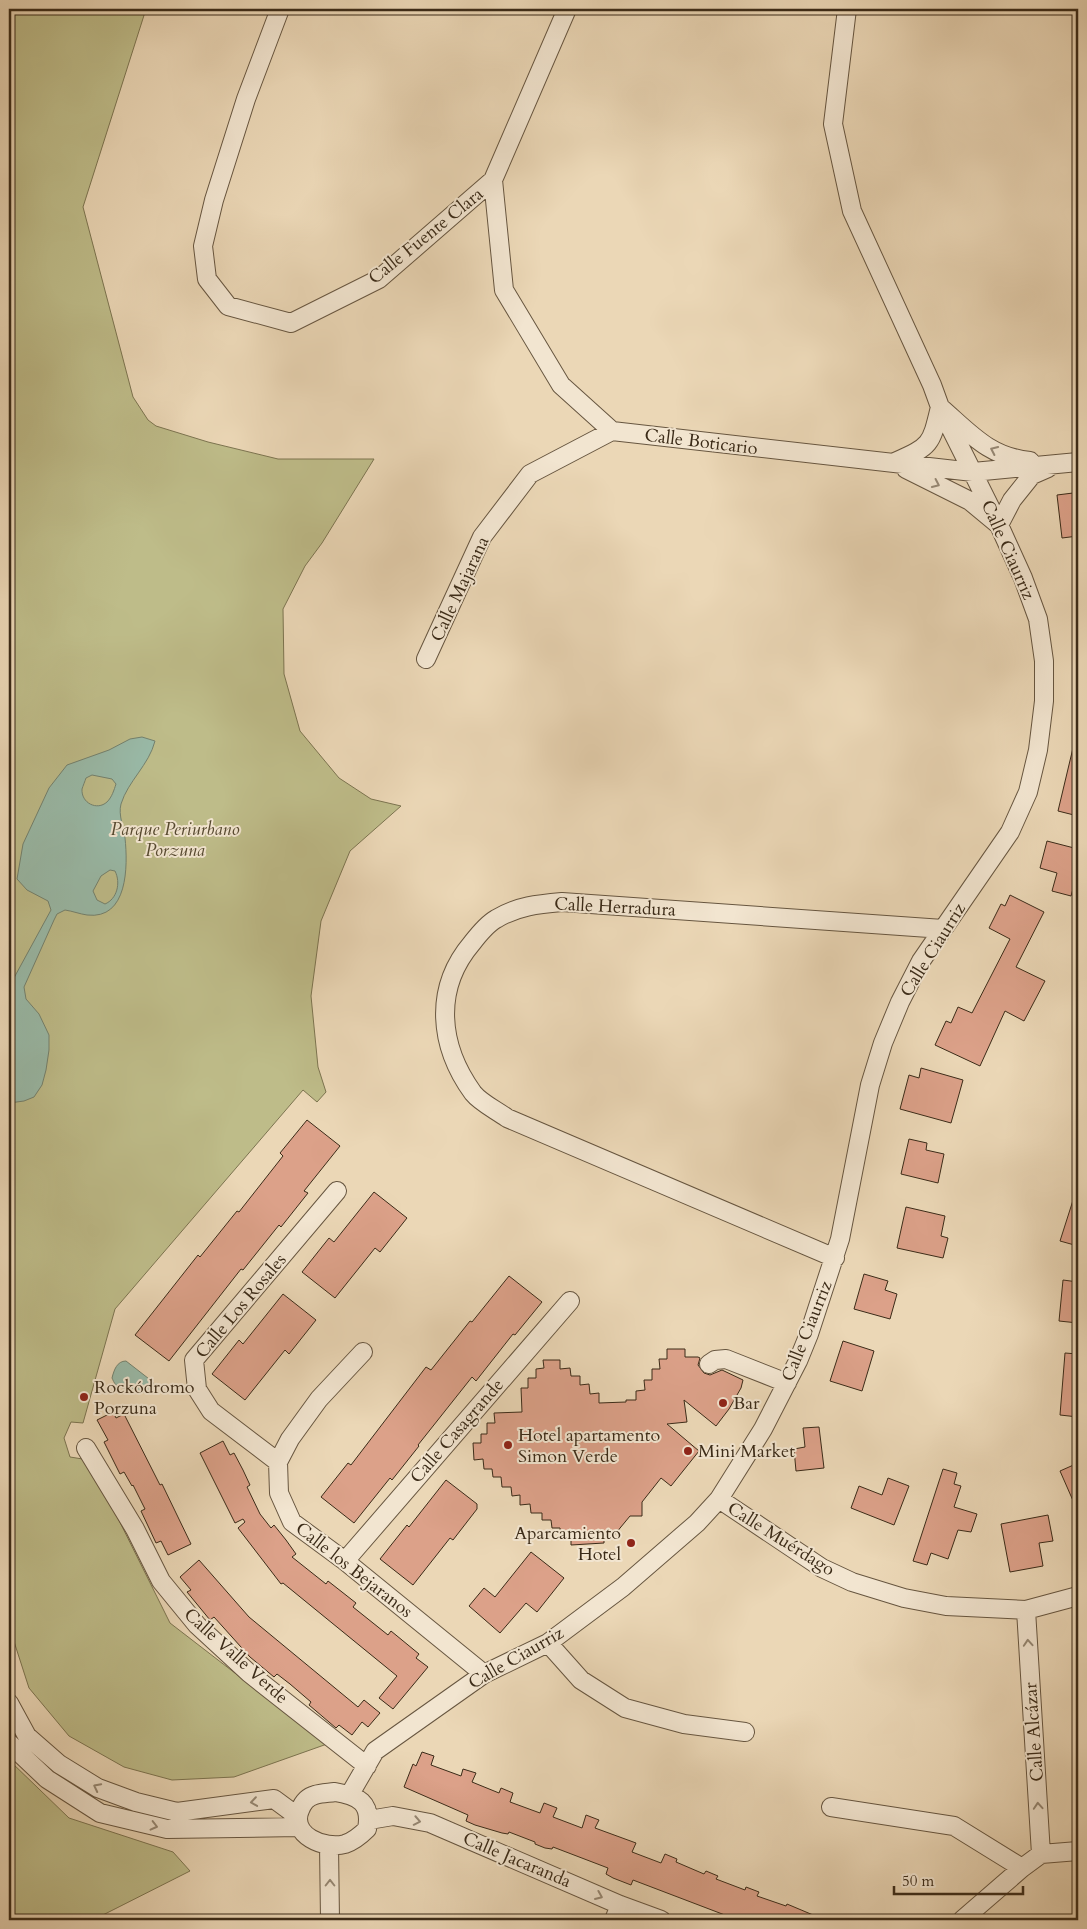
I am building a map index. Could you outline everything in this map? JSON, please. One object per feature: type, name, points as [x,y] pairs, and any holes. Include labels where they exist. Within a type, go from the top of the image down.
[{"type":"street","name":"Calle Fuente Clara","points":[[280,9],[246,99],[214,200],[203,246],[207,279],[228,306],[291,324],[379,279],[493,180],[567,9]]},
{"type":"street","name":"Calle Ciaurriz","points":[[350,1794],[375,1751],[484,1674],[548,1643],[623,1587],[697,1523],[719,1499],[763,1428],[787,1383],[809,1334],[835,1258],[846,1215],[870,1085],[883,1043],[900,1002],[922,961],[1010,832],[1028,792],[1038,750],[1044,693],[1044,661],[1038,619],[1023,578],[999,525],[940,407],[852,210],[832,124],[847,9]]},
{"type":"street","points":[[493,180],[504,290],[561,386],[612,431]]},
{"type":"street","points":[[892,463],[920,451],[933,438],[940,407],[994,451],[1012,459],[1058,464]]},
{"type":"street","name":"Calle Boticario","points":[[612,431],[973,472],[1078,462]]},
{"type":"street","name":"Calle Majarana","points":[[426,659],[482,536],[530,474],[612,431]]},
{"type":"street","points":[[892,463],[970,501],[999,525],[1012,500],[1032,474],[1058,464]]},
{"type":"street","name":"Calle Herradura","points":[[835,1258],[507,1118],[474,1094],[455,1062],[446,1036],[444,1008],[450,977],[465,951],[479,934],[496,919],[528,905],[553,902],[943,929]]},
{"type":"street","name":"Calle Los Rosales","points":[[278,1462],[211,1411],[197,1389],[194,1360],[337,1191]]},
{"type":"street","name":"Calle Casagrande","points":[[345,1561],[570,1301]]},
{"type":"street","name":"Calle los Bejaranos","points":[[364,1352],[319,1399],[290,1439],[278,1462],[279,1493],[292,1522],[345,1561],[484,1674]]},
{"type":"street","points":[[709,1364],[715,1360],[726,1359],[787,1383]]},
{"type":"street","name":"Calle Valle Verde","points":[[86,1448],[135,1529],[161,1581],[197,1625],[249,1673],[366,1766]]},
{"type":"street","name":"Calle Muérdago","points":[[719,1499],[822,1568],[861,1585],[904,1598],[946,1606],[1026,1610],[1078,1596]]},
{"type":"street","name":"Calle Alcázar","points":[[1026,1610],[1041,1854]]},
{"type":"street","points":[[548,1643],[581,1680],[625,1708],[684,1724],[745,1732]]},
{"type":"street","points":[[9,1703],[28,1736],[59,1764],[98,1788],[136,1802],[177,1812],[274,1799],[298,1821],[306,1836],[315,1841],[330,1845],[344,1844],[360,1836],[367,1829],[369,1820],[365,1806],[359,1799],[350,1794],[335,1792],[317,1794],[303,1802],[298,1821]]},
{"type":"street","points":[[9,1743],[46,1779],[100,1813],[167,1829],[298,1821]]},
{"type":"street","points":[[831,1807],[954,1826],[1022,1868]]},
{"type":"street","name":"Calle Jacaranda","points":[[369,1820],[393,1816],[430,1823],[617,1913],[661,1920]]},
{"type":"street","points":[[330,1845],[330,1920]]},
{"type":"street","points":[[962,1920],[1041,1854],[1078,1851]]},
{"type":"green space","name":"Parque Periurbano Porzuna","points":[[9,9],[146,9],[83,207],[133,397],[148,420],[156,426],[208,442],[278,459],[374,459],[322,543],[305,566],[283,609],[284,674],[300,731],[339,778],[371,799],[401,806],[350,851],[321,921],[311,996],[318,1067],[326,1092],[317,1102],[303,1090],[115,1309],[83,1423],[71,1422],[64,1438],[70,1457],[89,1460],[170,1623],[327,1744],[234,1777],[172,1780],[124,1767],[69,1736],[29,1688],[9,1626]]},
{"type":"green space","points":[[9,1760],[69,1818],[173,1852],[190,1871],[93,1920],[9,1920]]},
{"type":"shaded area","points":[[142,737],[155,741],[148,758],[128,788],[120,808],[126,850],[123,889],[111,909],[101,914],[87,915],[65,910],[57,914],[24,987],[26,999],[39,1014],[49,1035],[46,1070],[42,1085],[34,1097],[24,1101],[9,1103],[9,987],[51,910],[48,901],[27,890],[17,879],[23,844],[49,788],[67,765],[109,750],[130,739]],"holes":[[[92,775],[112,779],[116,784],[110,798],[103,805],[94,806],[90,804],[82,794],[86,778]],[[110,870],[115,871],[118,885],[115,895],[105,904],[97,900],[93,891],[101,876]]]},
{"type":"shaded area","points":[[126,1361],[153,1382],[155,1388],[152,1393],[128,1390],[115,1384],[112,1378],[115,1369],[118,1364]]},
{"type":"building","points":[[1073,493],[1074,505],[1078,504],[1078,536],[1062,538],[1057,495]]},
{"type":"building","points":[[1073,748],[1078,748],[1078,816],[1058,811]]},
{"type":"building","points":[[1047,841],[1078,849],[1078,871],[1071,896],[1052,891],[1057,873],[1040,868]]},
{"type":"building","points":[[1010,895],[1044,912],[1016,967],[1045,981],[1024,1021],[1005,1011],[980,1066],[935,1045],[946,1021],[951,1023],[958,1007],[972,1013],[1010,939],[989,928],[1001,904],[1005,906]]},
{"type":"building","points":[[921,1068],[963,1080],[951,1123],[900,1109],[909,1075],[919,1078]]},
{"type":"building","points":[[307,1120],[340,1146],[304,1191],[308,1193],[281,1227],[279,1225],[243,1270],[241,1269],[169,1361],[135,1335],[198,1255],[200,1257],[237,1211],[239,1212],[283,1156],[280,1153]]},
{"type":"building","points":[[909,1139],[927,1143],[926,1150],[944,1154],[938,1183],[901,1174]]},
{"type":"building","points":[[374,1192],[407,1218],[380,1252],[375,1248],[335,1298],[302,1272],[329,1238],[334,1242]]},
{"type":"building","points":[[1075,1194],[1078,1194],[1078,1246],[1060,1241]]},
{"type":"building","points":[[906,1207],[945,1216],[941,1236],[948,1238],[943,1258],[897,1248]]},
{"type":"building","points":[[864,1274],[888,1281],[885,1290],[897,1294],[890,1319],[854,1309]]},
{"type":"building","points":[[509,1276],[542,1302],[515,1335],[513,1334],[476,1381],[472,1377],[392,1480],[390,1478],[354,1523],[321,1497],[348,1463],[351,1465],[426,1367],[431,1370]]},
{"type":"building","points":[[1063,1280],[1078,1282],[1078,1323],[1059,1321]]},
{"type":"building","points":[[283,1294],[316,1320],[289,1354],[285,1350],[245,1400],[212,1374],[239,1340],[243,1344]]},
{"type":"building","points":[[843,1341],[874,1351],[862,1391],[830,1381]]},
{"type":"building","name":"Hotel apartamento Simon Verde","points":[[667,1349],[685,1349],[685,1357],[700,1358],[698,1365],[704,1373],[710,1375],[722,1370],[743,1380],[741,1388],[729,1409],[716,1426],[684,1400],[687,1422],[667,1424],[699,1451],[671,1486],[661,1478],[642,1502],[642,1516],[630,1516],[611,1539],[604,1539],[604,1543],[571,1545],[571,1536],[561,1536],[560,1528],[552,1528],[551,1520],[542,1520],[542,1513],[531,1513],[530,1504],[520,1505],[520,1495],[512,1496],[511,1487],[502,1487],[501,1477],[493,1477],[492,1469],[484,1469],[483,1459],[474,1460],[473,1443],[481,1443],[481,1434],[487,1434],[487,1423],[495,1423],[494,1413],[522,1412],[521,1388],[528,1388],[528,1378],[536,1378],[536,1369],[544,1368],[543,1360],[560,1360],[560,1369],[570,1368],[571,1376],[580,1376],[580,1385],[589,1384],[590,1394],[599,1393],[599,1403],[626,1402],[626,1400],[636,1400],[636,1391],[645,1390],[644,1380],[652,1380],[652,1369],[660,1369],[659,1359],[667,1359]]},
{"type":"building","points":[[1065,1353],[1078,1354],[1078,1417],[1060,1415]]},
{"type":"building","points":[[113,1412],[116,1418],[124,1414],[160,1485],[162,1484],[191,1544],[168,1555],[161,1541],[156,1543],[141,1511],[145,1509],[133,1485],[124,1472],[120,1474],[104,1442],[108,1440],[97,1420]]},
{"type":"building","points":[[819,1427],[824,1468],[796,1471],[794,1449],[805,1447],[803,1428]]},
{"type":"building","points":[[223,1441],[230,1455],[234,1453],[243,1470],[250,1485],[247,1487],[260,1514],[271,1528],[274,1525],[286,1540],[296,1554],[292,1557],[326,1584],[328,1581],[356,1603],[353,1607],[388,1635],[391,1631],[419,1654],[416,1658],[428,1667],[393,1709],[379,1698],[397,1676],[283,1583],[281,1584],[238,1528],[245,1522],[243,1519],[235,1523],[200,1453]]},
{"type":"building","points":[[1078,1463],[1078,1512],[1060,1471]]},
{"type":"building","points":[[943,1469],[957,1473],[954,1484],[961,1486],[954,1507],[977,1514],[971,1532],[958,1530],[948,1559],[931,1553],[927,1565],[913,1561]]},
{"type":"building","points":[[888,1478],[909,1486],[894,1525],[851,1508],[859,1486],[882,1495]]},
{"type":"building","points":[[446,1480],[477,1504],[477,1509],[453,1540],[450,1538],[413,1585],[380,1559],[407,1525],[409,1527]]},
{"type":"building","points":[[1048,1515],[1053,1541],[1039,1543],[1043,1566],[1010,1572],[1001,1524]]},
{"type":"building","points":[[531,1552],[564,1578],[537,1612],[526,1603],[500,1633],[469,1606],[484,1588],[495,1597]]},
{"type":"building","points":[[199,1560],[249,1617],[358,1707],[364,1700],[380,1713],[368,1727],[362,1722],[352,1735],[339,1725],[336,1728],[309,1705],[311,1702],[290,1684],[277,1674],[274,1677],[250,1657],[214,1617],[210,1620],[187,1592],[191,1590],[180,1577]]},
{"type":"building","points":[[422,1752],[434,1756],[431,1765],[461,1776],[463,1769],[476,1773],[472,1782],[499,1793],[501,1788],[513,1793],[510,1802],[540,1813],[544,1803],[557,1808],[553,1817],[582,1828],[586,1815],[599,1820],[595,1828],[636,1843],[632,1852],[661,1863],[665,1854],[677,1859],[676,1862],[704,1874],[706,1871],[718,1876],[716,1879],[745,1890],[746,1887],[759,1892],[757,1896],[786,1906],[787,1904],[825,1920],[738,1920],[633,1880],[631,1885],[613,1878],[606,1874],[608,1868],[553,1847],[552,1849],[545,1848],[509,1832],[508,1834],[502,1833],[475,1825],[466,1821],[468,1815],[404,1787],[413,1764],[416,1766]]},
{"type":"place","name":"Rockódromo Porzuna","points":[[84,1397]]},
{"type":"place","name":"Bar","points":[[723,1403]]},
{"type":"place","name":"Hotel apartamento Simon Verde","points":[[508,1445]]},
{"type":"place","name":"Mini Market","points":[[688,1451]]},
{"type":"place","name":"Aparcamiento Hotel","points":[[631,1543]]}]
